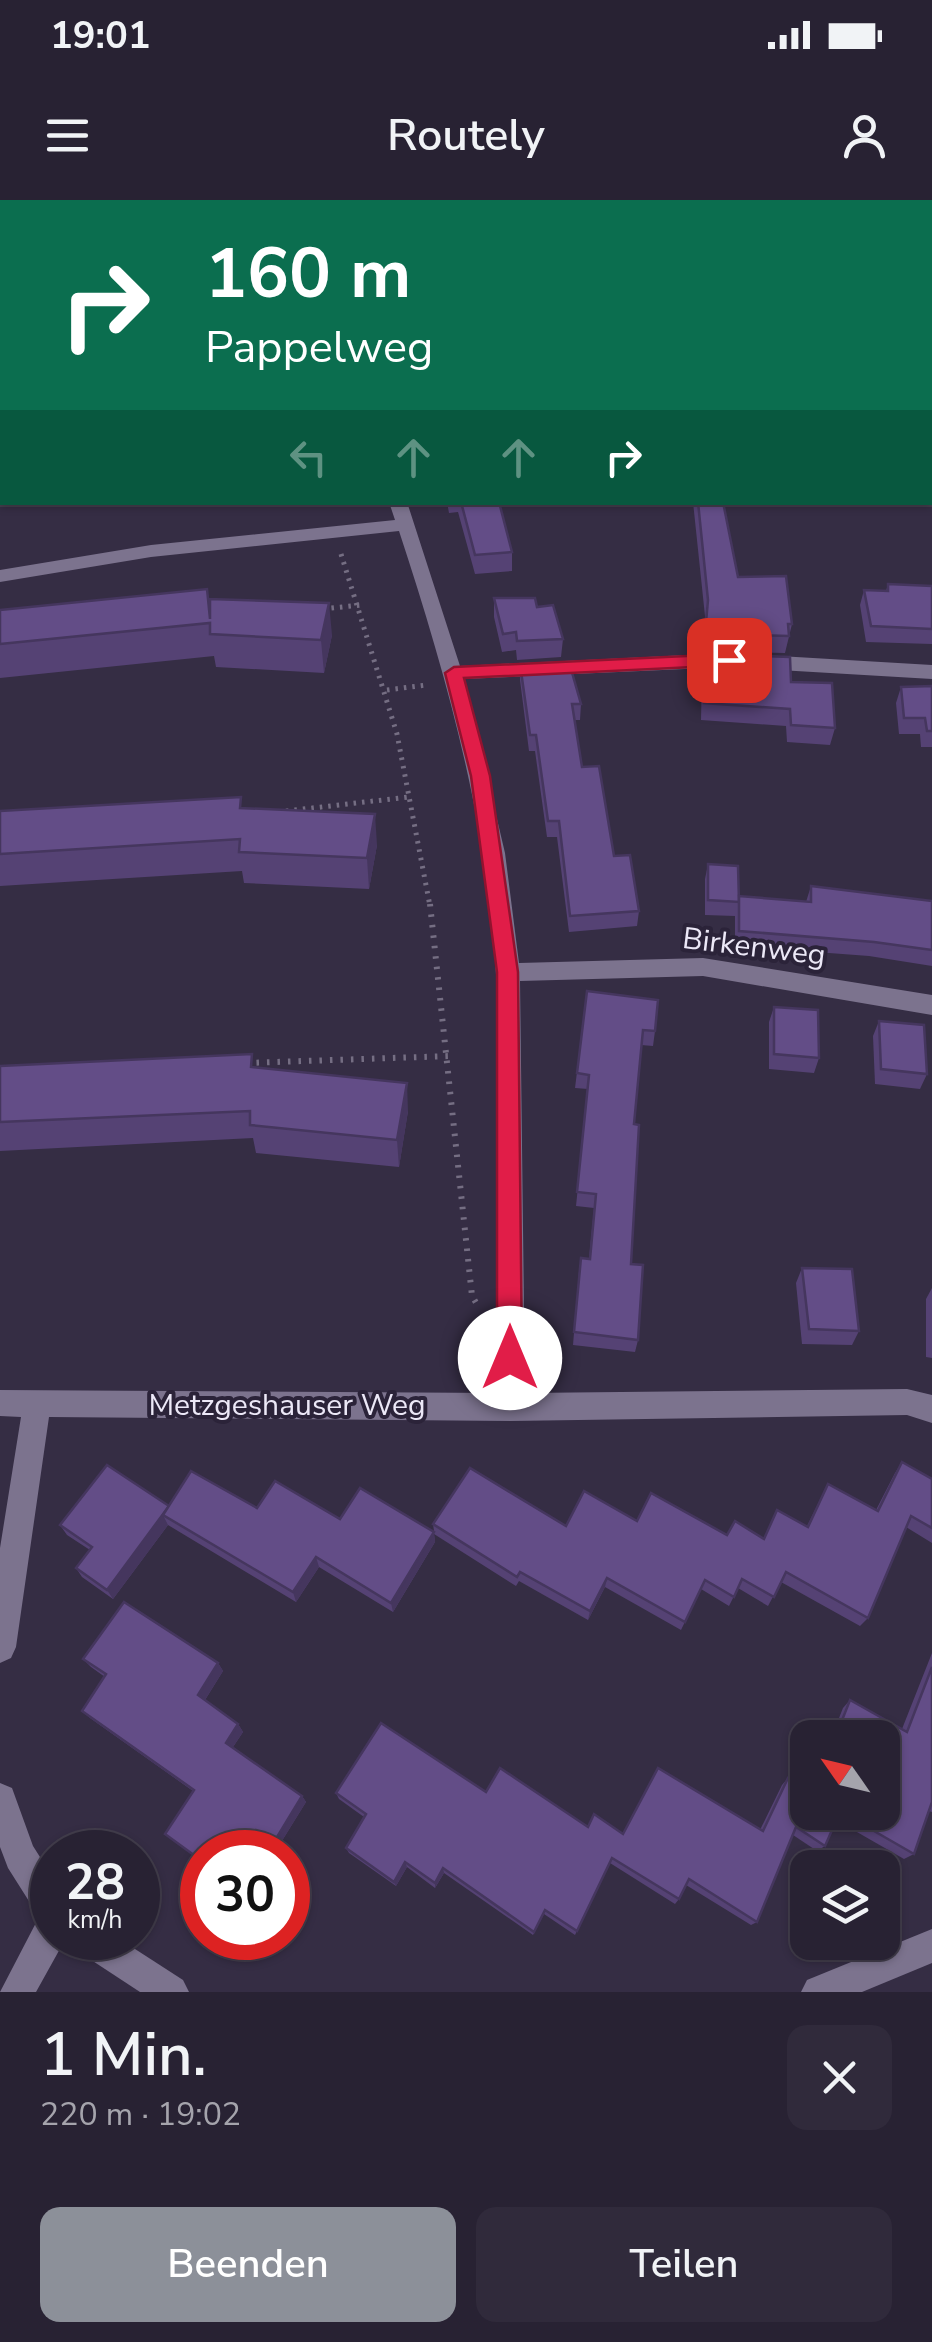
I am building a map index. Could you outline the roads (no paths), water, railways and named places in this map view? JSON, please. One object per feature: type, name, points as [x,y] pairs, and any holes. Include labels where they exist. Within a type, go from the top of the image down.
[{"type":"street","points":[[0,576],[152,551],[332,532],[402,514],[454,673],[480,776],[508,972],[511,1407]]},
{"type":"street","points":[[454,673],[729,660],[932,672]]},
{"type":"street","name":"Birkenweg","points":[[508,972],[703,967],[932,1005]]},
{"type":"street","name":"Metzgeshauser Weg","points":[[0,1403],[511,1407],[907,1402],[932,1409]]},
{"type":"street","points":[[0,1647],[37,1404]]},
{"type":"street","points":[[0,1800],[20,1856],[30,1872]]},
{"type":"street","points":[[819,1992],[932,1946]]},
{"type":"street","points":[[17,1992],[35,1960]]},
{"type":"street","points":[[122,1960],[171,1992]]}]
